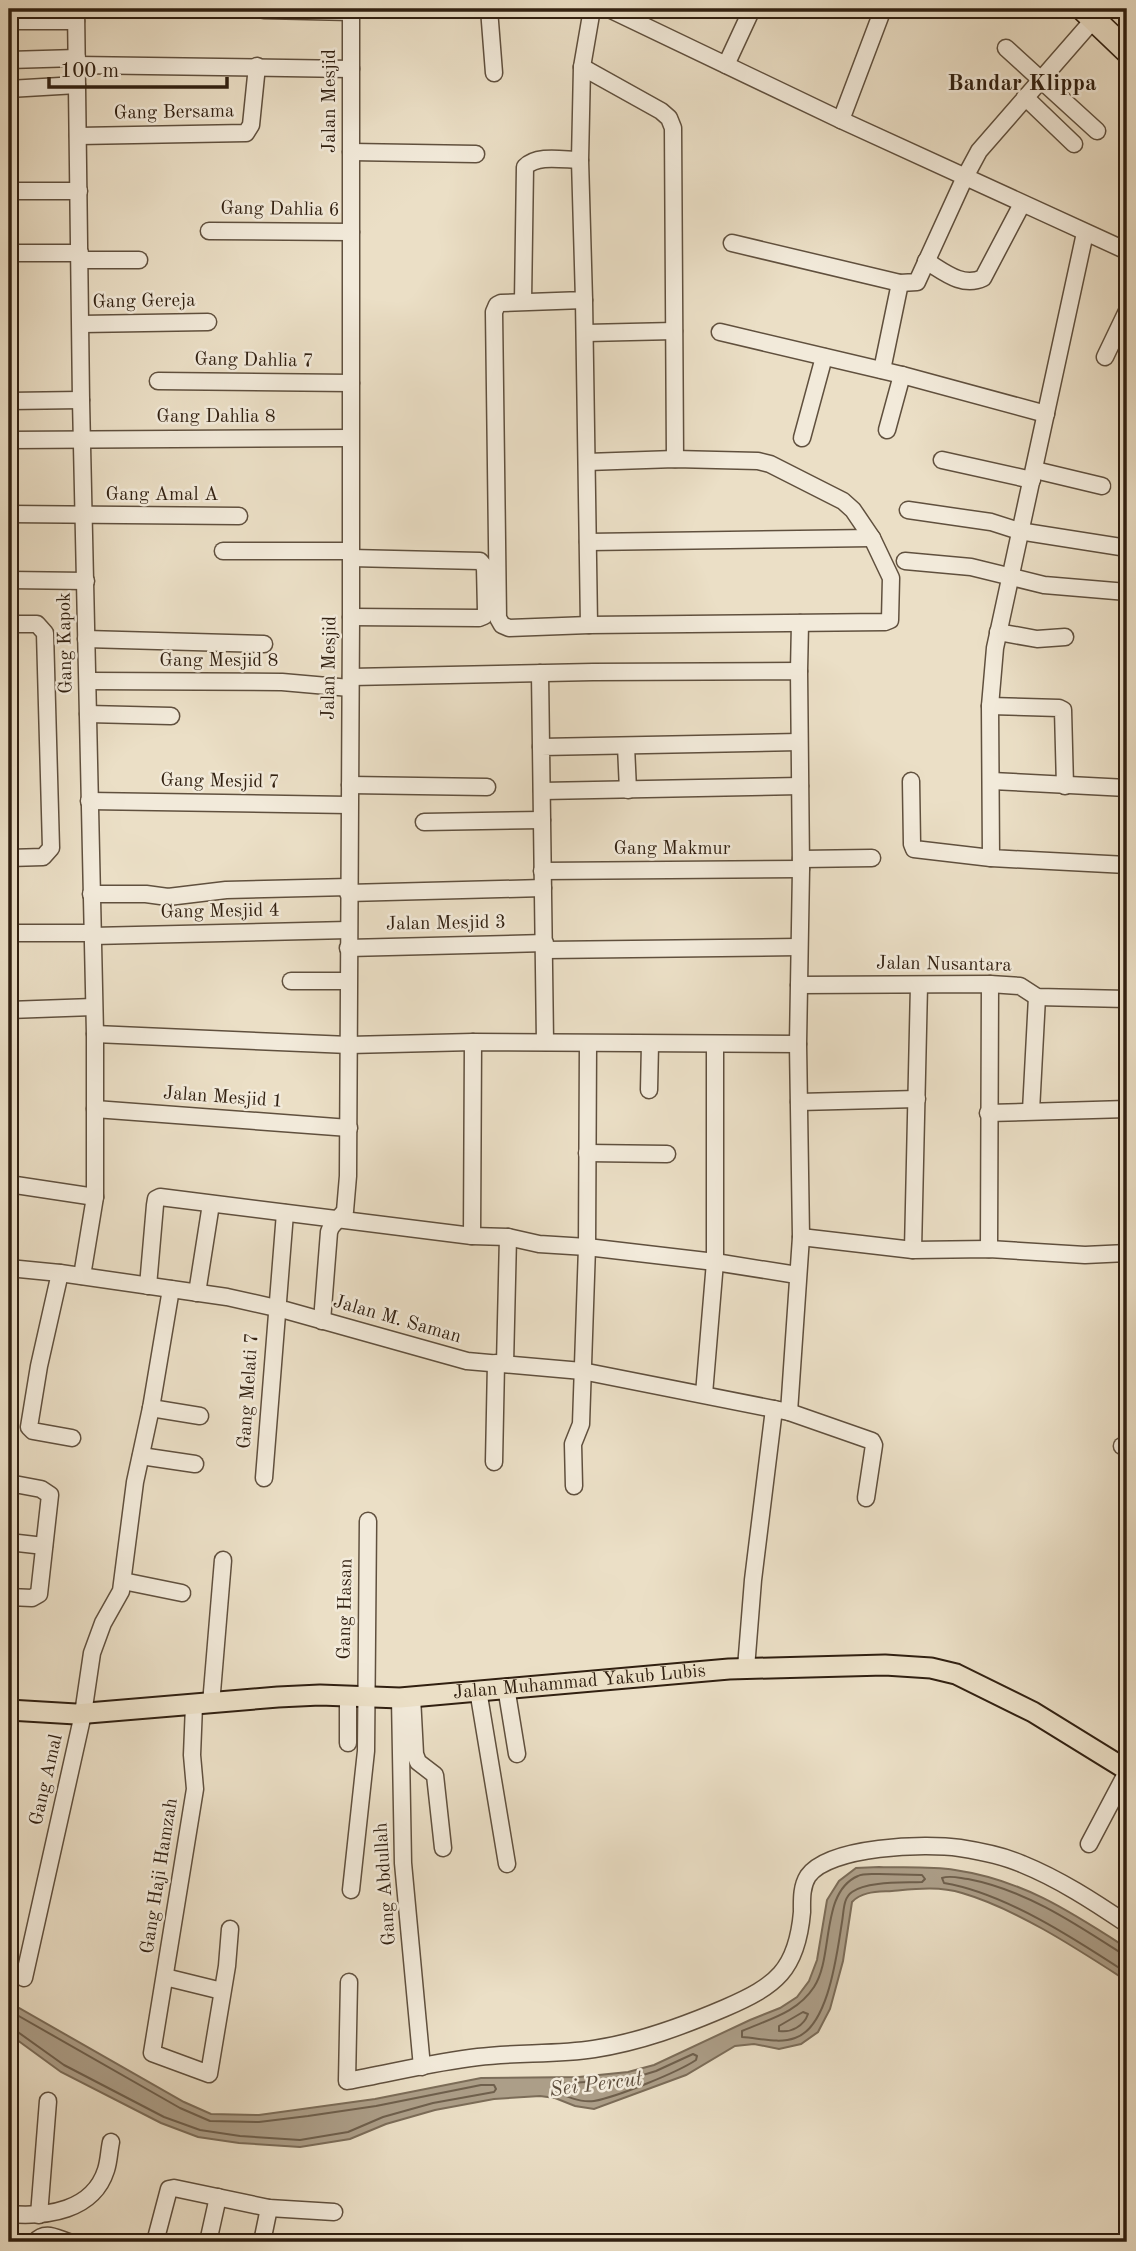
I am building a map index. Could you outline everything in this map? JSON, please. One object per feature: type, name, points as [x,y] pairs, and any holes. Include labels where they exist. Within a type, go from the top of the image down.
[{"type":"highway","points":[[1088,14],[1125,44]]},
{"type":"main road","name":"Jalan Muhammad Yakub Lubis","points":[[9,1710],[83,1714],[278,1697],[406,1697],[746,1668],[885,1665],[931,1668],[956,1674],[1033,1712],[1127,1771]]},
{"type":"street","points":[[489,9],[494,73]]},
{"type":"street","points":[[589,625],[586,333],[580,160],[582,67],[592,9]]},
{"type":"street","points":[[609,9],[841,120],[1127,251]]},
{"type":"street","points":[[726,65],[752,9]]},
{"type":"street","points":[[841,120],[883,9]]},
{"type":"street","points":[[264,10],[351,11]]},
{"type":"street","name":"Jalan Mesjid","points":[[322,1321],[331,1227],[345,1211],[346,1204],[349,1128],[351,11]]},
{"type":"street","points":[[732,243],[900,283],[917,282],[965,177],[984,144],[1041,80],[1088,14]]},
{"type":"street","points":[[9,21],[76,15]]},
{"type":"street","name":"Gang Kapok","points":[[76,15],[95,1109],[95,1197],[82,1276]]},
{"type":"street","points":[[1006,48],[1097,131]]},
{"type":"street","points":[[9,60],[351,69]]},
{"type":"street","name":"Gang Bersama","points":[[78,136],[246,132],[251,125],[257,66]]},
{"type":"street","points":[[582,67],[661,111],[672,123],[675,459]]},
{"type":"street","points":[[9,89],[77,85]]},
{"type":"street","points":[[1026,97],[1074,144]]},
{"type":"street","points":[[351,152],[476,154]]},
{"type":"street","points":[[523,301],[526,167],[528,163],[538,159],[580,160]]},
{"type":"street","points":[[9,191],[79,191]]},
{"type":"street","points":[[926,261],[963,282],[974,282],[982,278],[1022,204]]},
{"type":"street","name":"Gang Dahlia 6","points":[[209,231],[351,232]]},
{"type":"street","points":[[991,858],[990,706],[998,632],[1085,233]]},
{"type":"street","points":[[9,253],[139,260]]},
{"type":"street","points":[[882,370],[900,283]]},
{"type":"street","points":[[584,300],[501,303],[494,312],[498,618],[502,625],[509,628],[890,620],[891,578],[872,538],[848,505],[770,464],[748,460],[675,459],[587,462]]},
{"type":"street","points":[[1105,357],[1127,311]]},
{"type":"street","name":"Gang Gereja","points":[[81,324],[208,322]]},
{"type":"street","points":[[586,333],[674,331]]},
{"type":"street","points":[[720,331],[902,375],[1046,414]]},
{"type":"street","points":[[802,438],[824,356]]},
{"type":"street","points":[[887,430],[902,375]]},
{"type":"street","name":"Gang Dahlia 7","points":[[158,381],[351,383]]},
{"type":"street","points":[[9,401],[81,400]]},
{"type":"street","name":"Gang Dahlia 8","points":[[9,440],[350,438]]},
{"type":"street","points":[[942,460],[1102,486]]},
{"type":"street","points":[[908,510],[991,522],[1019,531],[1127,548]]},
{"type":"street","name":"Gang Amal A","points":[[9,514],[239,516]]},
{"type":"street","points":[[588,542],[872,538]]},
{"type":"street","points":[[223,551],[480,561],[485,566],[486,611],[484,616],[479,618],[351,617]]},
{"type":"street","points":[[905,561],[971,567],[1044,585],[1127,592]]},
{"type":"street","points":[[9,580],[86,581]]},
{"type":"street","points":[[746,1668],[753,1580],[782,1410],[801,1237],[798,1044],[801,864],[800,623]]},
{"type":"street","points":[[9,624],[37,624],[45,633],[51,848],[43,857],[9,858]]},
{"type":"street","points":[[998,632],[1037,639],[1065,638]]},
{"type":"street","points":[[86,639],[264,644]]},
{"type":"street","name":"Gang Mesjid 8","points":[[88,681],[350,683],[540,673],[800,671]]},
{"type":"street","points":[[540,673],[545,1042]]},
{"type":"street","points":[[990,706],[1063,710],[1065,786]]},
{"type":"street","points":[[88,714],[170,716]]},
{"type":"street","points":[[541,747],[799,742]]},
{"type":"street","points":[[626,746],[628,790]]},
{"type":"street","points":[[911,781],[914,849],[991,858],[1127,865]]},
{"type":"street","points":[[992,781],[1127,788]]},
{"type":"street","points":[[350,785],[487,787]]},
{"type":"street","points":[[542,792],[800,786]]},
{"type":"street","name":"Gang Mesjid 7","points":[[89,801],[349,805]]},
{"type":"street","points":[[424,822],[542,820]]},
{"type":"street","name":"Gang Makmur","points":[[542,871],[801,864],[872,859]]},
{"type":"street","points":[[91,894],[146,894],[167,897],[226,890],[543,888]]},
{"type":"street","name":"Gang Mesjid 4","points":[[9,933],[92,935],[348,930]]},
{"type":"street","name":"Jalan Mesjid 3","points":[[348,947],[798,947]]},
{"type":"street","points":[[291,981],[348,981]]},
{"type":"street","points":[[989,1249],[990,984]]},
{"type":"street","name":"Jalan Nusantara","points":[[799,985],[990,984],[1020,986],[1037,997],[1127,999]]},
{"type":"street","points":[[913,1250],[919,985]]},
{"type":"street","points":[[1031,1111],[1037,997]]},
{"type":"street","points":[[9,1010],[93,1007]]},
{"type":"street","points":[[94,1034],[349,1045],[473,1042],[798,1044]]},
{"type":"street","points":[[472,1236],[473,1042]]},
{"type":"street","points":[[574,1486],[573,1444],[580,1428],[587,1247],[588,1044]]},
{"type":"street","points":[[649,1090],[650,1044]]},
{"type":"street","points":[[704,1394],[715,1262],[715,1045]]},
{"type":"street","points":[[799,1102],[917,1098]]},
{"type":"street","name":"Jalan Mesjid 1","points":[[95,1109],[349,1128]]},
{"type":"street","points":[[988,1113],[1127,1109]]},
{"type":"street","points":[[587,1153],[667,1154]]},
{"type":"street","points":[[9,1184],[95,1197]]},
{"type":"street","points":[[148,1286],[155,1205],[156,1199],[160,1197],[472,1236],[508,1237],[539,1244],[715,1262],[797,1275]]},
{"type":"street","points":[[197,1293],[211,1205]]},
{"type":"street","name":"Gang Melati 7","points":[[264,1478],[285,1213]]},
{"type":"street","points":[[494,1462],[508,1237]]},
{"type":"street","points":[[801,1237],[913,1250],[989,1249],[1085,1255],[1127,1253]]},
{"type":"street","name":"Jalan M. Saman","points":[[9,1268],[197,1293],[277,1308],[467,1361],[582,1371],[782,1410],[872,1441],[874,1445],[866,1498]]},
{"type":"street","points":[[60,1273],[39,1366],[29,1427],[33,1431],[72,1438]]},
{"type":"street","name":"Gang Amal","points":[[24,1978],[83,1714],[92,1653],[103,1623],[118,1599],[123,1581],[135,1482],[151,1408],[171,1289]]},
{"type":"street","points":[[151,1408],[200,1416]]},
{"type":"street","points":[[141,1456],[195,1464]]},
{"type":"street","points":[[9,1483],[41,1489],[50,1495],[39,1594],[32,1598],[9,1597]]},
{"type":"street","name":"Gang Hasan","points":[[357,1697],[368,1521]]},
{"type":"street","points":[[9,1542],[44,1546]]},
{"type":"street","name":"Gang Haji Hamzah","points":[[222,1991],[209,2074],[152,2053],[195,1789],[192,1755],[223,1560]]},
{"type":"street","points":[[123,1581],[182,1593]]},
{"type":"street","points":[[506,1687],[517,1754]]},
{"type":"street","points":[[478,1690],[507,1864]]},
{"type":"street","points":[[348,1743],[357,1697]]},
{"type":"street","points":[[351,1890],[366,1751],[357,1697]]},
{"type":"street","points":[[406,1697],[415,1754],[418,1762],[435,1776],[443,1848]]},
{"type":"street","name":"Gang Abdullah","points":[[406,1697],[403,1863],[422,2067]]},
{"type":"street","points":[[1089,1844],[1127,1771]]},
{"type":"street","points":[[349,1982],[347,2081],[478,2056],[605,2047],[662,2034],[759,1992],[780,1975],[796,1951],[807,1878],[829,1861],[849,1854],[887,1849],[959,1848],[1020,1863],[1078,1891],[1127,1924]]},
{"type":"street","points":[[165,1977],[222,1991],[230,1929]]},
{"type":"street","points":[[39,2215],[48,2101]]},
{"type":"street","points":[[9,2214],[39,2215],[76,2206],[97,2188],[107,2169],[111,2142]]},
{"type":"street","points":[[155,2242],[169,2189],[269,2208],[334,2212]]},
{"type":"street","points":[[208,2242],[218,2197]]},
{"type":"street","points":[[262,2242],[269,2208]]},
{"type":"street","points":[[35,2242],[40,2236],[47,2234],[69,2242]]},
{"type":"water","name":"Sei Percut","points":[[856,1868],[955,1870],[1003,1881],[1046,1899],[1127,1948],[1127,1981],[1047,1931],[983,1900],[936,1889],[870,1893],[852,1902],[843,1961],[830,2009],[818,2032],[801,2044],[779,2049],[754,2044],[735,2046],[686,2075],[594,2109],[540,2096],[494,2099],[435,2110],[386,2124],[350,2139],[300,2147],[198,2137],[161,2123],[61,2072],[9,2034],[9,2005],[19,2008],[184,2102],[211,2114],[259,2115],[375,2099],[481,2078],[579,2077],[628,2072],[654,2065],[780,2008],[797,1997],[809,1981],[817,1960],[827,1900],[839,1881]]},
{"type":"district","name":"Bandar Klippa","points":[[1022,83]]}]
